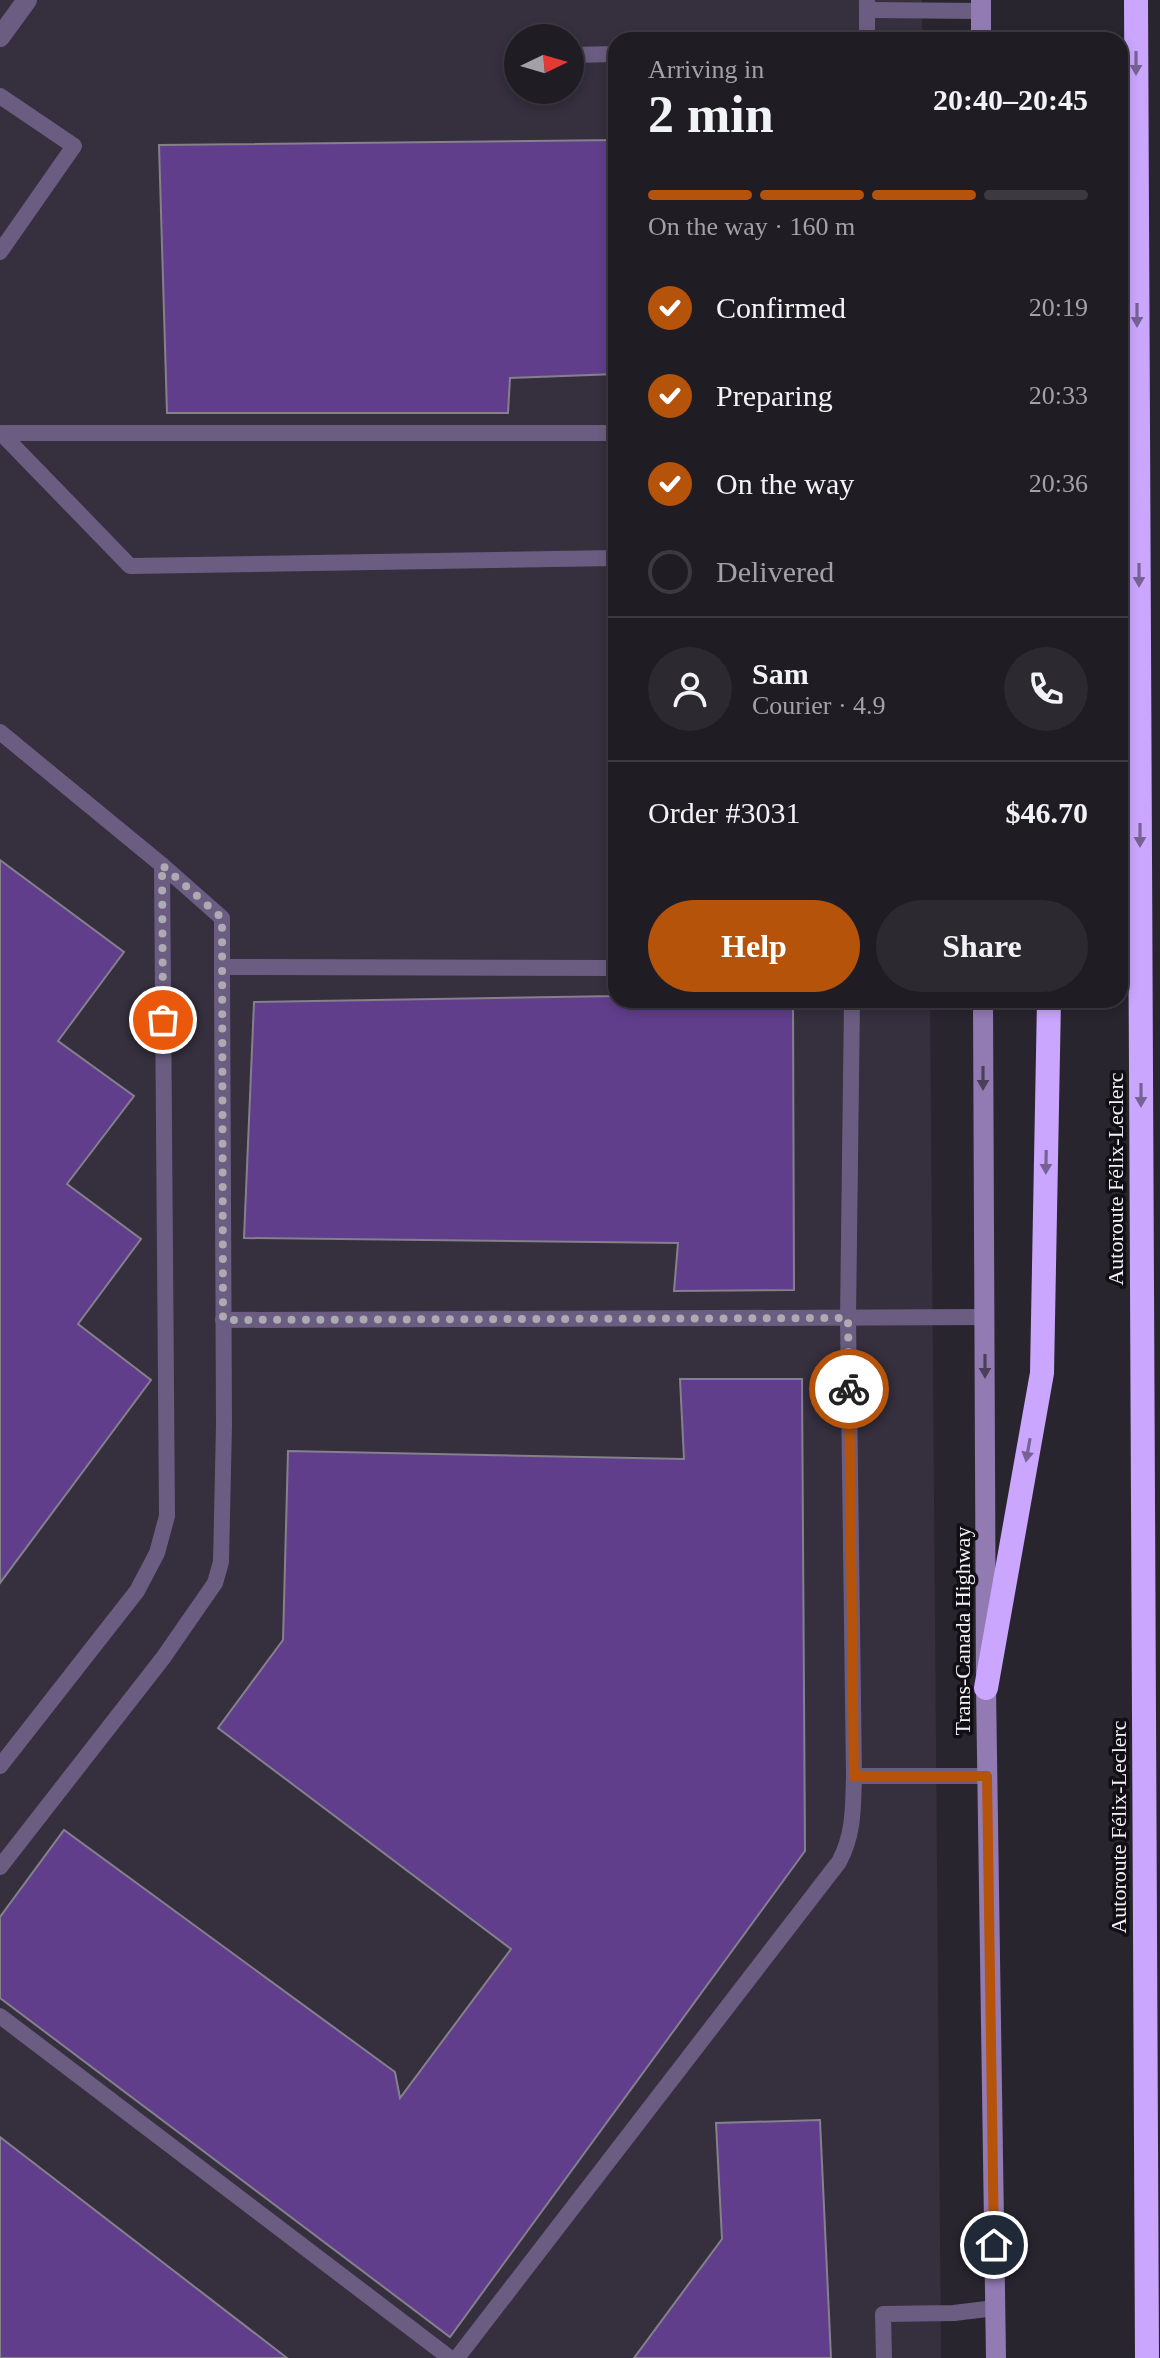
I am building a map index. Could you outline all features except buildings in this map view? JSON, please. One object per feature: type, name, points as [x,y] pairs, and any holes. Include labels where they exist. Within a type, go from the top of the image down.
[{"type":"highway","name":"Autoroute Félix-Leclerc","points":[[1136,0],[1147,2358]]},
{"type":"highway","points":[[1128,208],[1137,125]]},
{"type":"highway","points":[[986,1688],[1042,1373],[1049,1008]]},
{"type":"main road","points":[[981,6],[981,32]]},
{"type":"main road","name":"Trans-Canada Highway","points":[[983,1008],[986,1688],[996,2358]]},
{"type":"street","points":[[0,37],[27,0]]},
{"type":"lane","points":[[867,32],[867,5],[981,6]]},
{"type":"lane","points":[[584,55],[608,54]]},
{"type":"lane","points":[[0,96],[74,146],[0,252]]},
{"type":"lane","points":[[2,434],[608,433]]},
{"type":"lane","points":[[2,434],[130,566],[608,558]]},
{"type":"lane","points":[[0,732],[222,918],[223,1320],[223,1530],[221,1562],[215,1583],[163,1658],[0,1867]]},
{"type":"lane","points":[[0,1766],[137,1591],[157,1553],[167,1516],[162,865]]},
{"type":"lane","points":[[222,967],[608,968]]},
{"type":"lane","points":[[457,2358],[839,1862],[849,1844],[853,1825],[854,1776],[848,1318],[852,1008]]},
{"type":"lane","points":[[223,1320],[985,1317]]},
{"type":"lane","points":[[854,1776],[987,1776]]},
{"type":"lane","points":[[0,2016],[450,2358]]},
{"type":"lane","points":[[884,2358],[883,2314],[954,2313],[995,2308]]},
{"type":"shaded area","points":[[0,0],[922,0],[922,32],[608,32],[608,1008],[930,1008],[941,2358],[0,2358]]},
{"type":"way so far","points":[[163,1020],[162,865],[222,918],[223,1320],[848,1318],[849,1389]]},
{"type":"route","points":[[849,1389],[854,1776],[987,1776],[994,2245]]}]
